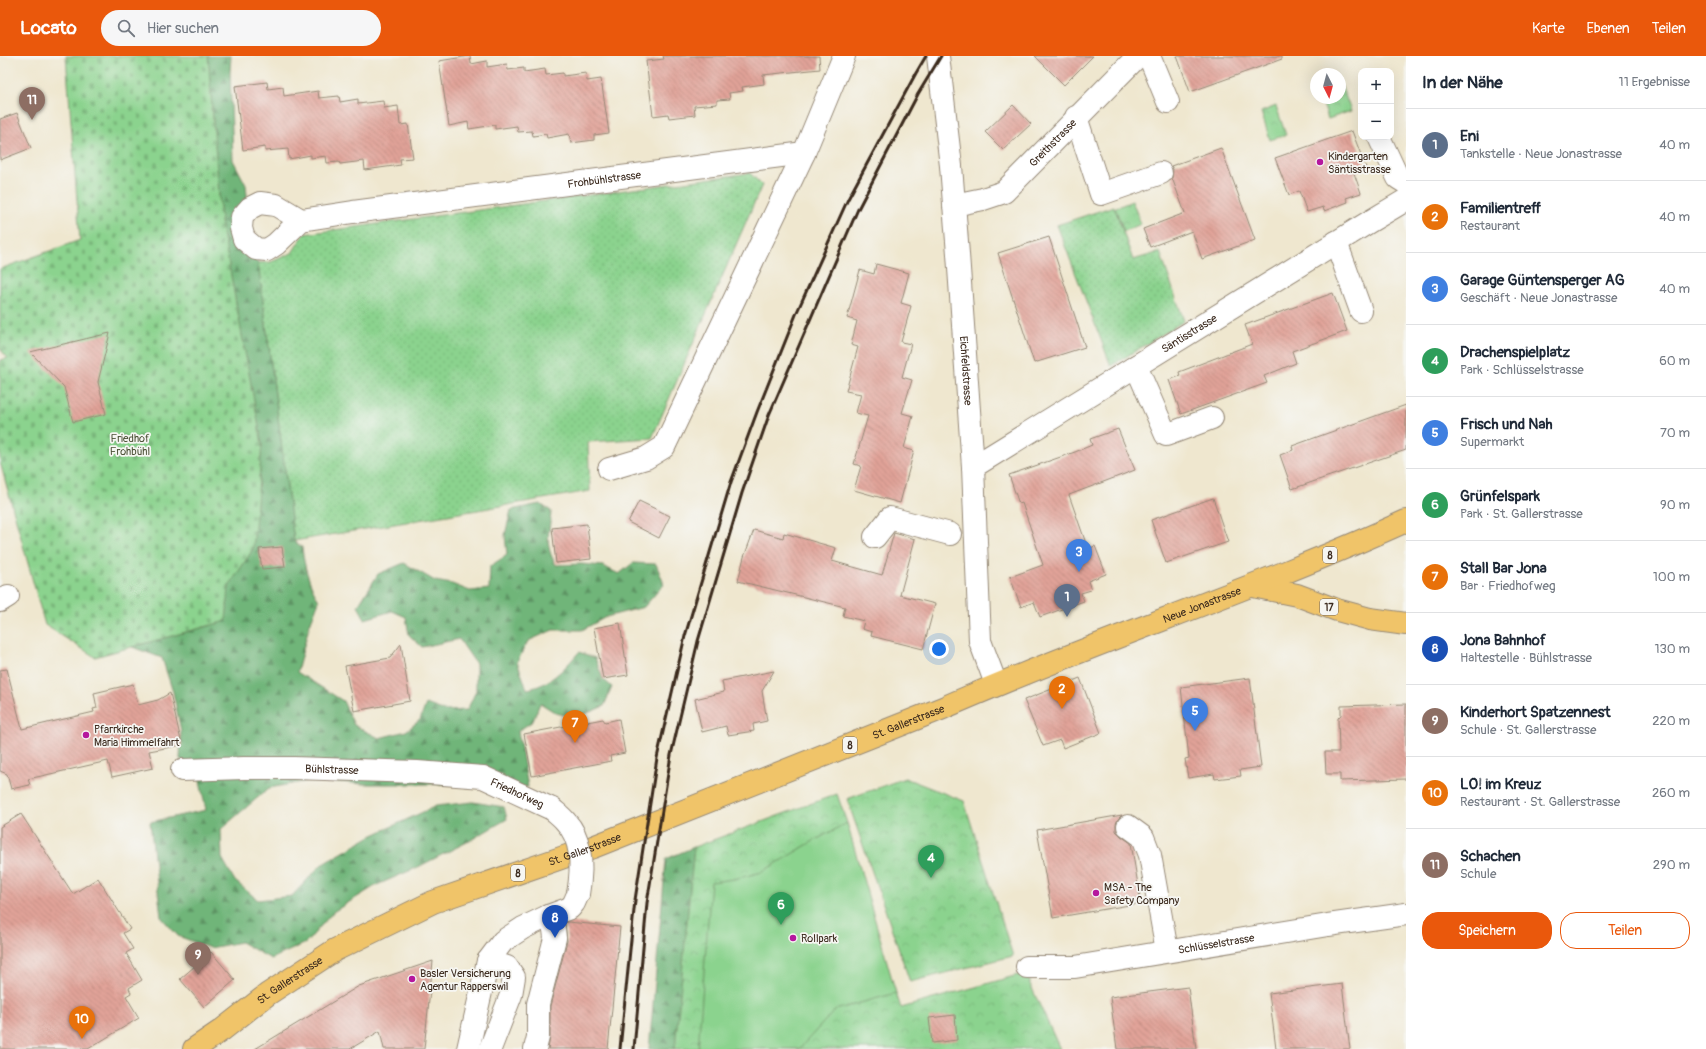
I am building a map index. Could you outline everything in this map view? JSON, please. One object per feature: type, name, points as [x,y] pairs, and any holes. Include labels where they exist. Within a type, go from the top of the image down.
[{"type":"main road","name":"Neue Jonastrasse","points":[[996,684],[1253,586],[1344,549],[1406,521]]},
{"type":"main road","name":"17","points":[[1253,586],[1297,595],[1337,610],[1370,619],[1406,624]]},
{"type":"main road","name":"St. Gallerstrasse","points":[[194,1049],[222,1030],[268,994],[335,950],[433,902],[593,847],[943,708],[996,684]]},
{"type":"street","points":[[609,469],[646,458],[664,447],[804,153],[844,56]]},
{"type":"street","name":"Eichfeldstrasse","points":[[938,56],[954,205],[973,467],[980,641],[996,684]]},
{"type":"street","name":"Greithstrasse","points":[[954,205],[983,199],[1004,192],[1076,117],[1138,56]]},
{"type":"street","points":[[1149,56],[1168,102]]},
{"type":"street","points":[[1076,117],[1101,194],[1161,173]]},
{"type":"street","points":[[1379,140],[1398,178],[1406,183]]},
{"type":"street","name":"Frohbühlstrasse","points":[[301,220],[804,153]]},
{"type":"street","name":"Säntisstrasse","points":[[973,467],[1406,200]]},
{"type":"street","points":[[1336,242],[1361,311]]},
{"type":"street","points":[[1136,366],[1166,435],[1212,418]]},
{"type":"street","points":[[874,537],[890,518],[950,534]]},
{"type":"street","name":"Bühlstrasse","points":[[182,770],[294,768],[417,772],[483,777]]},
{"type":"street","name":"Friedhofweg","points":[[483,777],[552,809],[567,823],[575,836],[582,865],[578,894],[570,908],[548,916]]},
{"type":"street","points":[[1128,826],[1143,837],[1150,855],[1167,952]]},
{"type":"street","name":"Schlüsselstrasse","points":[[1027,968],[1075,967],[1406,914]]},
{"type":"street","points":[[468,1049],[488,961],[503,941],[523,928],[548,916],[554,929],[555,938],[538,1004],[538,1037],[535,1049]]},
{"type":"street","points":[[488,961],[507,967],[514,977],[511,995],[490,1049]]},
{"type":"green space","name":"Friedhof Frohbühl","points":[[66,56],[208,56],[221,222],[262,444],[253,549],[229,586],[226,621],[95,657],[45,625],[0,462],[0,360],[8,358],[0,349],[0,269],[80,240]]},
{"type":"green space","points":[[208,56],[231,56],[230,72],[233,160],[246,185],[248,205],[229,222],[239,244],[258,263],[294,541],[302,547],[304,561],[312,588],[319,601],[309,627],[297,672],[343,701],[354,725],[379,738],[406,731],[420,720],[426,704],[445,711],[467,710],[476,691],[476,664],[459,639],[422,647],[409,635],[406,617],[392,611],[365,619],[358,606],[378,574],[404,563],[435,581],[452,584],[470,591],[489,589],[490,566],[507,555],[505,535],[511,510],[540,504],[551,511],[548,544],[556,565],[581,564],[603,566],[619,574],[633,563],[656,564],[664,584],[644,607],[606,617],[582,630],[553,630],[528,641],[517,662],[527,689],[549,680],[562,670],[579,652],[595,658],[603,679],[612,687],[604,706],[576,718],[556,713],[540,703],[533,721],[518,731],[528,787],[455,784],[364,784],[314,780],[269,788],[221,829],[222,858],[235,881],[258,900],[292,896],[321,865],[371,836],[436,806],[473,802],[504,807],[507,819],[469,841],[416,868],[377,885],[333,912],[306,943],[271,959],[241,942],[210,948],[178,936],[161,917],[150,822],[206,810],[198,772],[180,759],[181,731],[173,692],[162,658],[132,647],[226,621],[229,586],[253,549],[262,444],[221,222]]},
{"type":"green space","points":[[1346,98],[1351,111],[1328,119],[1323,104],[1346,104]]},
{"type":"green space","points":[[1276,106],[1286,135],[1270,140],[1261,112]]},
{"type":"green space","points":[[750,173],[762,185],[652,438],[588,442],[590,491],[294,541],[258,263],[271,262],[292,253],[304,234]]},
{"type":"green space","points":[[1132,201],[1141,224],[1124,231],[1115,208]]},
{"type":"green space","points":[[1114,206],[1133,260],[1160,252],[1184,321],[1111,366],[1057,225]]},
{"type":"green space","points":[[905,778],[964,801],[1013,956],[910,982],[847,799]]},
{"type":"green space","points":[[837,794],[847,823],[876,933],[901,1008],[1025,973],[1060,1049],[675,1049],[694,847]]},
{"type":"green space","name":"Rollpark","points":[[847,823],[896,993],[835,1010],[799,1049],[698,1049],[711,882],[734,879],[762,872]]},
{"type":"green space","points":[[694,847],[675,1049],[649,1049],[666,859]]},
{"type":"building","points":[[470,56],[471,64],[487,61],[487,67],[507,64],[508,70],[524,68],[524,72],[545,69],[546,75],[563,73],[563,76],[586,73],[587,81],[601,79],[609,133],[594,135],[594,140],[571,143],[569,134],[547,138],[546,134],[533,136],[532,131],[518,132],[517,126],[495,129],[495,125],[469,129],[468,122],[449,126],[439,61]]},
{"type":"building","points":[[663,56],[819,56],[820,69],[763,75],[764,84],[742,87],[743,91],[729,93],[730,99],[717,100],[717,104],[694,106],[695,115],[669,118],[668,114],[653,116],[646,61],[664,59]]},
{"type":"building","points":[[1035,56],[1093,56],[1064,85]]},
{"type":"building","points":[[1177,56],[1282,56],[1282,59],[1190,92]]},
{"type":"building","points":[[267,82],[268,89],[283,87],[284,96],[318,91],[319,98],[339,96],[340,102],[358,99],[358,104],[383,101],[384,108],[398,106],[400,125],[408,124],[413,158],[400,159],[401,165],[365,170],[364,161],[340,164],[339,162],[327,163],[326,156],[311,158],[311,155],[289,159],[288,149],[265,151],[265,147],[243,150],[235,86]]},
{"type":"building","points":[[1013,105],[1031,124],[1003,150],[985,132]]},
{"type":"building","points":[[17,113],[31,148],[0,160],[0,119]]},
{"type":"building","points":[[1352,131],[1366,168],[1354,173],[1361,193],[1346,198],[1348,202],[1324,211],[1323,207],[1307,212],[1299,191],[1289,195],[1275,158]]},
{"type":"building","points":[[1221,148],[1255,240],[1202,259],[1192,231],[1150,247],[1143,229],[1185,213],[1172,178],[1173,169],[1171,166]]},
{"type":"building","points":[[1049,237],[1085,347],[1034,363],[998,253]]},
{"type":"building","points":[[876,264],[909,273],[901,303],[911,306],[901,342],[911,344],[902,377],[912,380],[902,413],[913,416],[904,448],[914,451],[900,503],[854,490],[861,466],[854,464],[868,416],[856,413],[861,394],[846,391],[858,347],[851,345],[857,321],[847,318],[860,270],[874,274]]},
{"type":"building","points":[[1333,293],[1347,331],[1292,351],[1296,363],[1264,376],[1267,383],[1181,414],[1169,380],[1180,376],[1179,372],[1252,344],[1245,325]]},
{"type":"building","points":[[110,333],[98,382],[106,414],[73,422],[64,387],[30,352]]},
{"type":"building","points":[[1406,405],[1406,450],[1292,489],[1280,455],[1293,450],[1292,446]]},
{"type":"building","points":[[1118,429],[1135,470],[1069,495],[1088,549],[1095,546],[1106,574],[1088,581],[1091,590],[1081,593],[1084,601],[1040,617],[1034,602],[1021,607],[1010,577],[1043,565],[1022,503],[1019,504],[1009,475],[1092,445],[1090,439]]},
{"type":"building","points":[[1213,498],[1228,542],[1166,563],[1151,520]]},
{"type":"building","points":[[639,501],[670,516],[659,538],[628,522]]},
{"type":"building","points":[[587,524],[591,559],[556,563],[552,528]]},
{"type":"building","points":[[754,530],[783,538],[784,533],[836,548],[832,561],[882,575],[894,533],[915,539],[900,595],[935,604],[923,649],[871,636],[872,632],[862,629],[864,621],[843,616],[845,607],[738,581],[744,557]]},
{"type":"building","points":[[282,547],[285,567],[262,569],[259,549]]},
{"type":"building","points":[[620,623],[628,675],[603,679],[594,628]]},
{"type":"building","points":[[401,644],[410,701],[354,711],[345,666],[390,658]]},
{"type":"building","name":"Pfarrkirche Maria Himmelfahrt","points":[[7,669],[22,729],[94,712],[93,709],[97,708],[94,693],[133,684],[138,705],[158,700],[170,693],[182,745],[149,751],[153,768],[112,777],[108,761],[28,779],[30,785],[11,789],[7,774],[0,771],[0,670]]},
{"type":"building","points":[[774,671],[762,691],[767,721],[753,724],[754,731],[728,735],[726,726],[702,732],[695,699],[724,692],[722,681]]},
{"type":"building","points":[[1080,678],[1101,733],[1063,748],[1060,740],[1043,746],[1024,700]]},
{"type":"building","points":[[1250,678],[1261,767],[1240,770],[1241,776],[1215,779],[1214,774],[1188,778],[1185,759],[1189,758],[1181,687]]},
{"type":"building","points":[[1406,704],[1406,779],[1340,781],[1340,774],[1326,774],[1325,752],[1339,752],[1338,718],[1341,715],[1341,706]]},
{"type":"building","points":[[603,719],[605,722],[619,719],[625,753],[610,756],[611,761],[532,776],[524,734]]},
{"type":"building","points":[[21,814],[73,894],[98,878],[130,929],[123,933],[133,949],[126,953],[142,980],[129,988],[131,993],[126,996],[139,1018],[88,1049],[0,1049],[0,827]]},
{"type":"building","points":[[1122,815],[1116,824],[1116,831],[1131,843],[1141,903],[1053,918],[1037,830]]},
{"type":"building","points":[[568,922],[620,927],[608,1049],[548,1049],[550,1037],[550,1006],[567,941],[565,923]]},
{"type":"building","points":[[211,952],[235,980],[204,1007],[180,979]]},
{"type":"building","points":[[433,961],[424,1049],[384,1049],[380,1031],[350,1049],[255,1049],[359,986]]},
{"type":"building","points":[[1342,984],[1350,1049],[1276,1049],[1269,993]]},
{"type":"building","points":[[1188,987],[1196,1049],[1117,1049],[1110,997]]},
{"type":"building","points":[[955,1015],[957,1040],[932,1043],[929,1018]]},
{"type":"railway","points":[[620,1049],[635,900],[657,758],[685,636],[731,482],[797,312],[848,199],[926,56]]},
{"type":"railway","points":[[634,1049],[647,903],[671,755],[698,641],[742,493],[769,415],[858,209],[918,94],[941,56]]},
{"type":"place","name":"Schachen","points":[[32,120]]},
{"type":"place","name":"Kindergarten Säntisstrasse","points":[[1320,162]]},
{"type":"place","name":"Garage Güntensperger AG","points":[[1079,572]]},
{"type":"place","name":"Eni","points":[[1067,617]]},
{"type":"place","name":"Familientreff","points":[[1062,709]]},
{"type":"place","name":"Frisch und Nah","points":[[1195,731]]},
{"type":"place","name":"Pfarrkirche Maria Himmelfahrt","points":[[86,735]]},
{"type":"place","name":"Stall Bar Jona","points":[[575,743]]},
{"type":"place","name":"Drachenspielplatz","points":[[931,878]]},
{"type":"place","name":"MSA - The Safety Company","points":[[1096,893]]},
{"type":"place","name":"Grünfelspark","points":[[781,925]]},
{"type":"place","name":"Jona Bahnhof","points":[[555,938]]},
{"type":"place","name":"Rollpark","points":[[793,938]]},
{"type":"place","name":"Kinderhort Spatzennest","points":[[198,975]]},
{"type":"place","name":"Basler Versicherung Agentur Rapperswil","points":[[412,979]]},
{"type":"place","name":"LO! im Kreuz","points":[[82,1039]]}]
